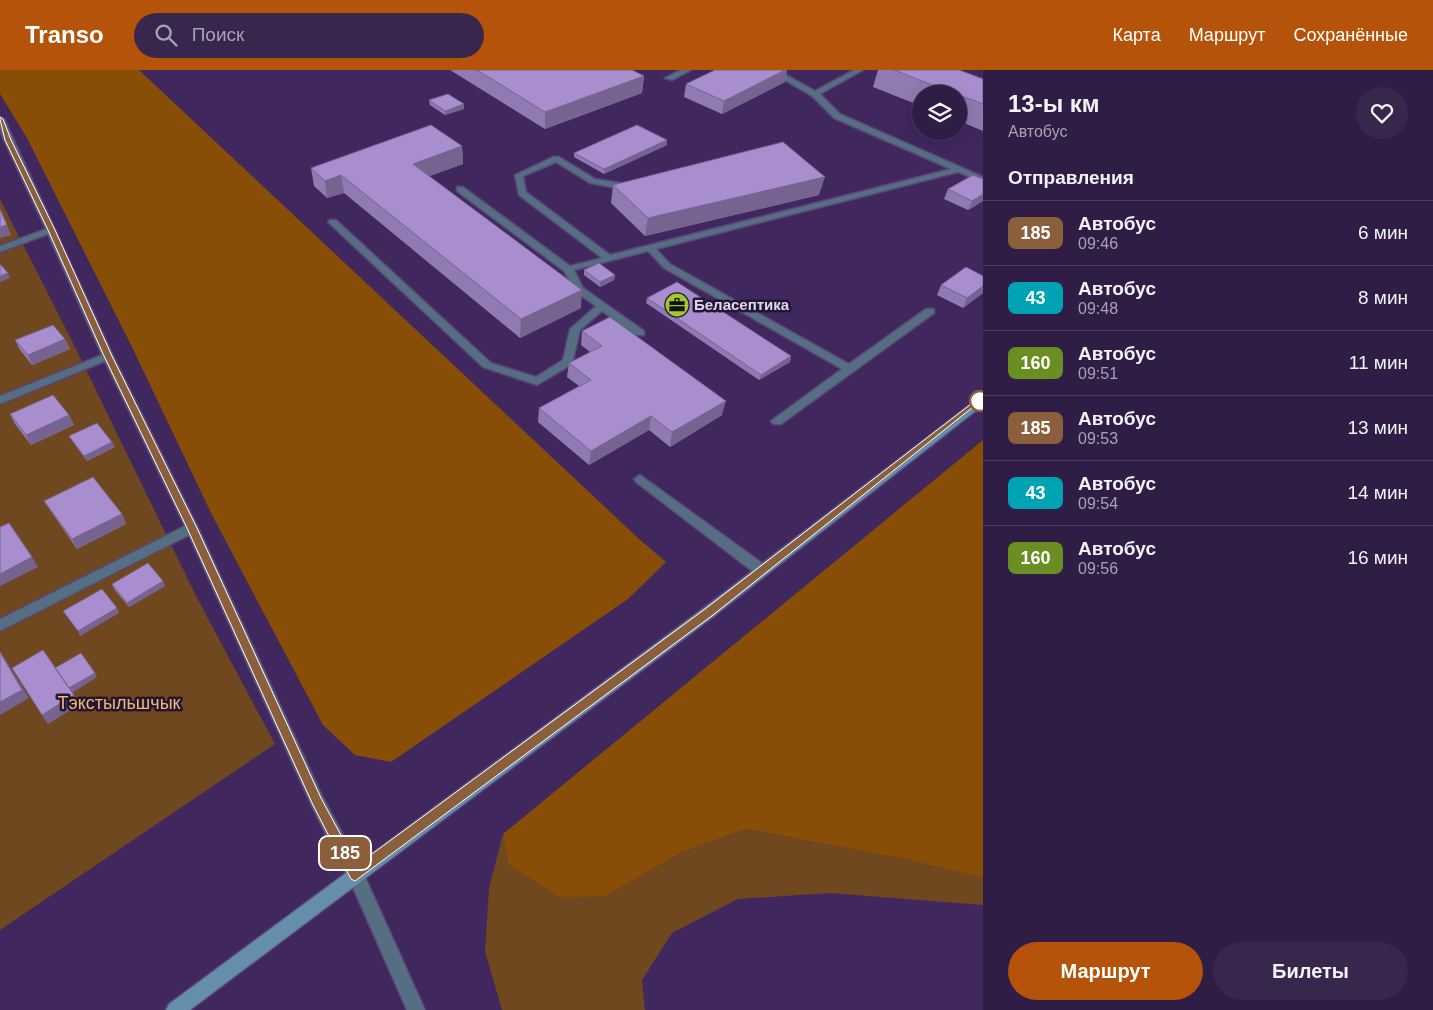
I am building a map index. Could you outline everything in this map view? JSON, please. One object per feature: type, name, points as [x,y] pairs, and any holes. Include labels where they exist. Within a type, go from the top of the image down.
[{"type":"main road","points":[[175,1010],[701,618],[983,399]]},
{"type":"street","points":[[669,78],[687,70]]},
{"type":"street","points":[[772,70],[815,94],[837,116],[983,180]]},
{"type":"street","points":[[815,94],[859,70]]},
{"type":"street","points":[[0,119],[4,141],[52,230],[108,356],[192,528],[317,802],[355,874],[416,1010]]},
{"type":"street","points":[[608,258],[522,193],[519,174],[556,159],[593,181],[627,187]]},
{"type":"street","points":[[568,268],[957,170]]},
{"type":"street","points":[[460,189],[568,268],[579,290],[640,333]]},
{"type":"street","points":[[333,222],[487,365],[528,379],[537,381],[568,362],[575,329],[602,306]]},
{"type":"street","points":[[0,249],[52,230]]},
{"type":"street","points":[[649,247],[667,266],[850,369]]},
{"type":"street","points":[[777,421],[930,311]]},
{"type":"street","points":[[0,400],[108,356]]},
{"type":"street","points":[[640,479],[761,570]]},
{"type":"street","points":[[0,625],[192,528]]},
{"type":"green space","name":"Тэкстыльшчык","points":[[0,199],[75,347],[196,596],[275,744],[0,930]]},
{"type":"green space","points":[[746,829],[909,860],[983,878],[983,905],[830,893],[738,899],[672,933],[642,980],[645,1010],[502,1010],[485,951],[489,888],[503,834],[508,864],[606,896],[682,852]]},
{"type":"shaded area","points":[[0,70],[139,70],[638,538],[666,562],[628,599],[391,762],[355,755],[323,725],[212,515],[132,347],[27,138],[0,94]]},
{"type":"shaded area","points":[[983,440],[983,878],[909,860],[746,829],[682,852],[606,896],[559,897],[508,864],[503,834]]},
{"type":"building","points":[[477,70],[632,70],[644,76],[545,112]]},
{"type":"building","points":[[715,70],[785,70],[724,101],[686,84]]},
{"type":"building","points":[[894,70],[959,70],[983,79],[983,104],[967,98],[967,85],[932,85]]},
{"type":"building","points":[[448,94],[464,104],[445,111],[429,100]]},
{"type":"building","points":[[431,125],[462,146],[413,164],[582,290],[521,319],[341,175],[325,181],[311,168]]},
{"type":"building","points":[[637,125],[667,140],[604,169],[574,153]]},
{"type":"building","points":[[783,142],[825,177],[648,218],[613,185]]},
{"type":"building","points":[[973,175],[983,179],[983,194],[972,201],[948,189]]},
{"type":"building","points":[[0,209],[7,225],[0,227]]},
{"type":"building","points":[[599,263],[615,275],[600,282],[584,270]]},
{"type":"building","points":[[0,264],[8,273],[0,276]]},
{"type":"building","points":[[966,267],[983,276],[983,286],[967,298],[941,285]]},
{"type":"building","points":[[677,282],[791,356],[761,375],[647,298]]},
{"type":"building","points":[[610,317],[726,401],[672,432],[651,416],[591,451],[539,408],[591,380],[569,363],[602,346],[582,331]]},
{"type":"building","points":[[53,325],[65,339],[28,355],[15,340]]},
{"type":"building","points":[[53,395],[69,415],[26,435],[10,414]]},
{"type":"building","points":[[97,423],[112,442],[84,456],[69,436]]},
{"type":"building","points":[[93,477],[122,514],[72,539],[44,501]]},
{"type":"building","points":[[9,523],[32,557],[0,574],[0,527]]},
{"type":"building","points":[[148,563],[163,581],[127,603],[112,584]]},
{"type":"building","points":[[102,589],[117,608],[78,631],[63,611]]},
{"type":"building","points":[[43,650],[74,695],[42,715],[12,668]]},
{"type":"building","points":[[0,652],[22,690],[0,702]]},
{"type":"building","points":[[81,653],[95,673],[69,688],[55,668]]},
{"type":"bus line","name":"185","points":[[0,119],[108,356],[192,528],[317,802],[330,822],[355,874],[709,612],[983,399]]},
{"type":"place","name":"Беласептика","points":[[677,305]]}]
